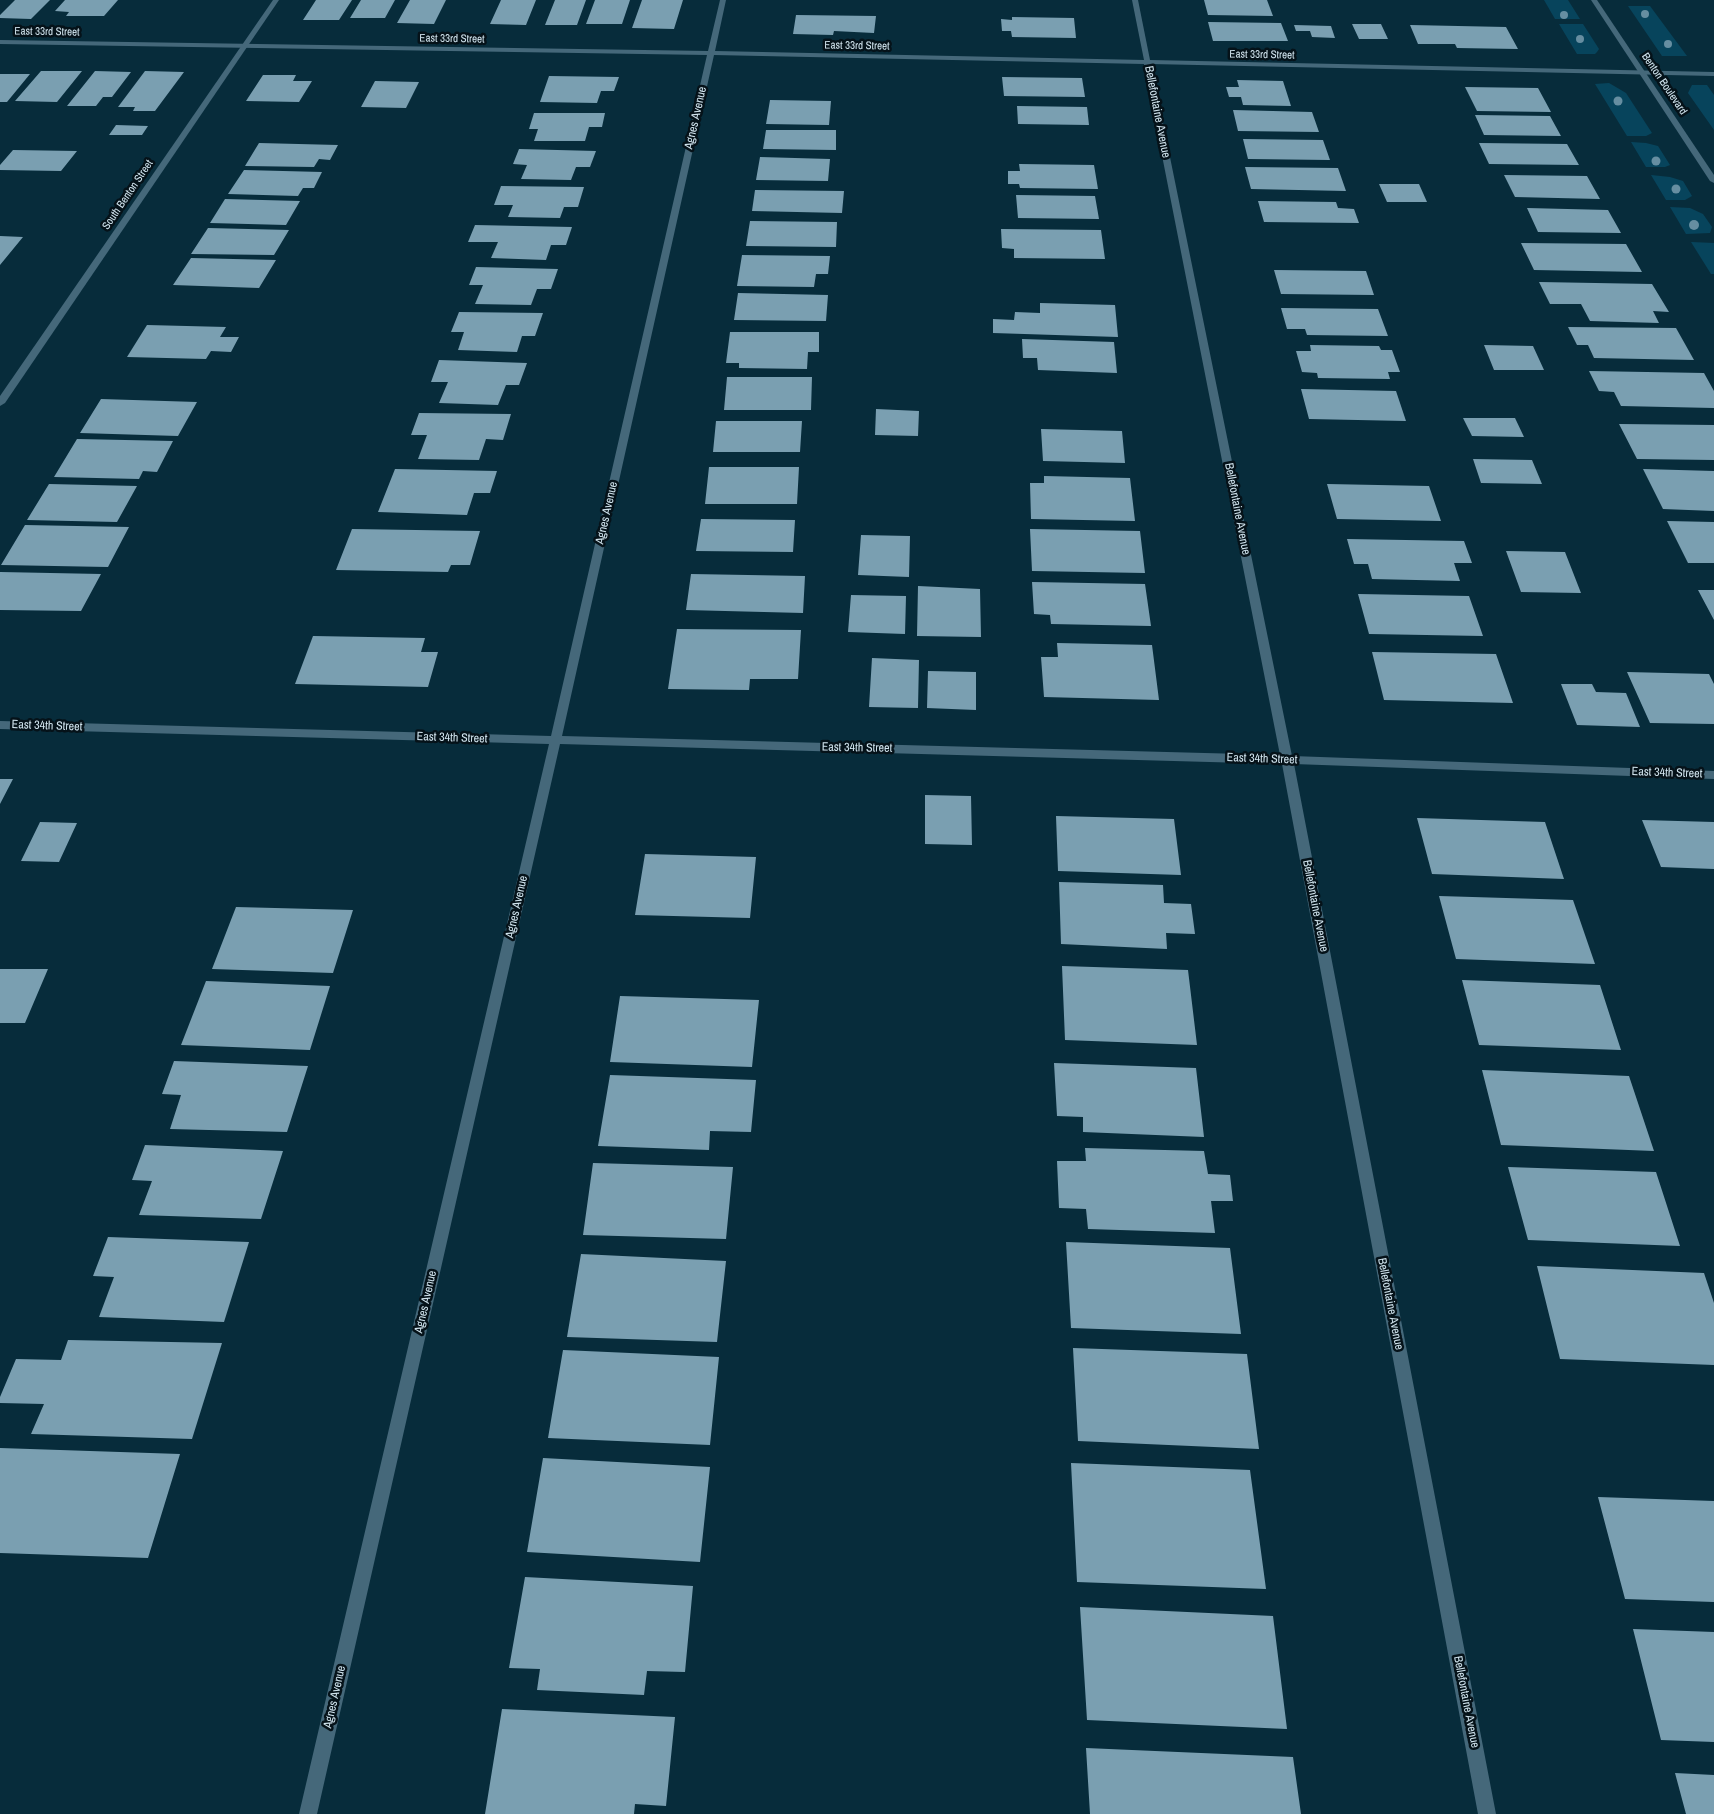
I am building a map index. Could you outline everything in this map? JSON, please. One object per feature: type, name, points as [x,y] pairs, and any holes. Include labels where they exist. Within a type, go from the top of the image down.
[{"type":"street","name":"South Benton Street","points":[[0,403],[276,0]]},
{"type":"street","name":"Agnes Avenue","points":[[308,1814],[556,740],[723,0]]},
{"type":"street","name":"Bellefontaine Avenue","points":[[1136,0],[1288,760],[1487,1814]]},
{"type":"street","name":"Benton Boulevard","points":[[1594,0],[1714,181]]},
{"type":"street","name":"East 33rd Street","points":[[0,42],[711,53],[1714,74]]},
{"type":"street","name":"East 34th Street","points":[[0,725],[1288,760],[1714,775]]},
{"type":"shaded area","points":[[1544,0],[1568,0],[1580,19],[1555,19]]},
{"type":"shaded area","points":[[1628,6],[1650,6],[1687,56],[1662,56]]},
{"type":"shaded area","points":[[1559,24],[1583,24],[1599,49],[1597,52],[1595,54],[1577,54]]},
{"type":"shaded area","points":[[1609,83],[1626,93],[1652,133],[1646,136],[1627,136],[1595,84]]},
{"type":"shaded area","points":[[1692,85],[1707,85],[1714,95],[1714,130],[1688,93]]},
{"type":"shaded area","points":[[1631,142],[1658,146],[1670,165],[1665,167],[1646,167]]},
{"type":"shaded area","points":[[1651,175],[1670,177],[1683,181],[1692,196],[1685,200],[1666,200]]},
{"type":"shaded area","points":[[1670,207],[1690,208],[1703,214],[1712,227],[1710,233],[1686,234]]},
{"type":"shaded area","points":[[1691,242],[1714,243],[1714,274],[1711,274]]},
{"type":"building","points":[[15,0],[50,0],[31,19],[0,18],[0,15]]},
{"type":"building","points":[[65,0],[118,0],[104,16],[66,16],[69,12],[55,11]]},
{"type":"building","points":[[316,0],[352,0],[339,20],[303,20]]},
{"type":"building","points":[[361,0],[395,0],[385,18],[350,18]]},
{"type":"building","points":[[410,0],[446,0],[434,24],[397,23]]},
{"type":"building","points":[[501,0],[536,0],[526,25],[490,24]]},
{"type":"building","points":[[555,0],[586,0],[577,25],[545,25]]},
{"type":"building","points":[[595,0],[630,0],[622,24],[586,24]]},
{"type":"building","points":[[642,0],[683,0],[674,29],[632,28]]},
{"type":"building","points":[[1204,0],[1267,0],[1273,16],[1208,15]]},
{"type":"building","points":[[796,15],[876,16],[874,33],[834,31],[833,35],[793,34]]},
{"type":"building","points":[[1012,17],[1074,18],[1076,38],[1012,37],[1011,31],[1002,31],[1001,19],[1012,20]]},
{"type":"building","points":[[1208,22],[1281,23],[1288,41],[1213,41]]},
{"type":"building","points":[[1352,24],[1381,24],[1388,39],[1359,39]]},
{"type":"building","points":[[1294,25],[1331,26],[1335,38],[1312,37],[1310,31],[1296,31]]},
{"type":"building","points":[[1410,25],[1506,27],[1518,49],[1457,48],[1455,44],[1418,44]]},
{"type":"building","points":[[41,71],[82,71],[57,102],[15,101]]},
{"type":"building","points":[[95,71],[131,72],[112,97],[103,97],[96,106],[67,106]]},
{"type":"building","points":[[145,71],[184,72],[155,111],[133,111],[135,107],[118,107]]},
{"type":"building","points":[[0,74],[30,74],[7,102],[0,102]]},
{"type":"building","points":[[263,75],[296,75],[293,81],[312,81],[299,102],[246,101]]},
{"type":"building","points":[[549,76],[619,77],[614,91],[601,91],[597,103],[540,102]]},
{"type":"building","points":[[1002,77],[1082,78],[1085,97],[1004,96]]},
{"type":"building","points":[[1237,80],[1283,81],[1291,106],[1243,105],[1241,97],[1229,97],[1226,87],[1239,87]]},
{"type":"building","points":[[375,81],[419,82],[406,108],[361,107]]},
{"type":"building","points":[[1465,87],[1538,88],[1551,112],[1477,111]]},
{"type":"building","points":[[770,100],[831,101],[829,125],[766,124]]},
{"type":"building","points":[[1017,106],[1087,107],[1089,125],[1018,124]]},
{"type":"building","points":[[1233,110],[1312,112],[1319,132],[1238,131]]},
{"type":"building","points":[[534,113],[605,113],[602,127],[589,127],[585,141],[534,141],[538,129],[529,129]]},
{"type":"building","points":[[1475,115],[1550,116],[1561,136],[1484,135]]},
{"type":"building","points":[[116,125],[148,126],[142,135],[109,135]]},
{"type":"building","points":[[766,130],[836,130],[836,150],[763,149]]},
{"type":"building","points":[[1243,139],[1323,140],[1330,160],[1248,159]]},
{"type":"building","points":[[259,143],[338,145],[330,160],[319,159],[314,167],[245,166]]},
{"type":"building","points":[[1479,143],[1567,144],[1579,165],[1489,164]]},
{"type":"building","points":[[519,149],[596,151],[590,167],[576,167],[571,180],[521,179],[527,165],[513,164]]},
{"type":"building","points":[[13,150],[77,151],[61,171],[0,170],[0,165]]},
{"type":"building","points":[[760,157],[830,159],[828,181],[756,180]]},
{"type":"building","points":[[1019,164],[1094,165],[1098,189],[1020,188],[1019,184],[1008,184],[1008,171],[1020,171]]},
{"type":"building","points":[[1245,167],[1338,168],[1346,191],[1251,189]]},
{"type":"building","points":[[244,170],[322,172],[314,188],[303,188],[298,196],[228,194]]},
{"type":"building","points":[[1504,175],[1587,176],[1600,199],[1515,197]]},
{"type":"building","points":[[1379,184],[1419,184],[1427,202],[1387,202]]},
{"type":"building","points":[[501,186],[584,187],[578,207],[564,207],[560,218],[508,217],[513,205],[494,205]]},
{"type":"building","points":[[755,190],[844,191],[842,213],[752,211]]},
{"type":"building","points":[[1016,195],[1095,196],[1099,219],[1018,218]]},
{"type":"building","points":[[225,199],[300,201],[286,225],[210,223]]},
{"type":"building","points":[[1258,201],[1336,202],[1338,208],[1354,209],[1359,223],[1264,222]]},
{"type":"building","points":[[1527,208],[1608,210],[1621,233],[1538,232]]},
{"type":"building","points":[[750,221],[837,222],[836,247],[746,246]]},
{"type":"building","points":[[475,225],[572,227],[566,245],[551,245],[546,260],[491,258],[498,242],[468,242]]},
{"type":"building","points":[[208,228],[289,230],[274,255],[191,254]]},
{"type":"building","points":[[1001,229],[1101,230],[1105,259],[1014,258],[1014,249],[1002,248]]},
{"type":"building","points":[[0,236],[23,237],[0,265]]},
{"type":"building","points":[[1521,243],[1626,244],[1642,272],[1534,270]]},
{"type":"building","points":[[742,255],[830,256],[828,274],[816,274],[814,287],[737,286]]},
{"type":"building","points":[[191,258],[276,260],[259,288],[173,285]]},
{"type":"building","points":[[476,267],[558,269],[551,289],[537,289],[531,305],[475,304],[483,285],[469,285]]},
{"type":"building","points":[[1274,270],[1366,271],[1374,295],[1281,294]]},
{"type":"building","points":[[1539,282],[1652,284],[1669,312],[1653,311],[1659,323],[1590,321],[1581,304],[1550,304]]},
{"type":"building","points":[[738,293],[828,295],[826,321],[734,320]]},
{"type":"building","points":[[1040,303],[1115,305],[1118,337],[993,333],[993,319],[1014,320],[1015,312],[1040,313]]},
{"type":"building","points":[[1281,308],[1378,309],[1388,336],[1307,335],[1305,329],[1287,329]]},
{"type":"building","points":[[459,312],[543,313],[535,336],[522,336],[517,352],[458,350],[464,332],[451,332]]},
{"type":"building","points":[[147,325],[226,327],[220,337],[239,337],[231,352],[211,351],[206,359],[127,357]]},
{"type":"building","points":[[1568,327],[1676,328],[1694,360],[1594,358],[1588,345],[1577,345]]},
{"type":"building","points":[[730,332],[819,332],[819,352],[808,352],[807,369],[739,368],[739,363],[726,363]]},
{"type":"building","points":[[1022,339],[1114,342],[1117,373],[1038,370],[1037,358],[1023,358]]},
{"type":"building","points":[[1310,345],[1379,346],[1381,350],[1392,350],[1400,372],[1388,372],[1390,379],[1318,378],[1317,373],[1302,372],[1296,351],[1311,351]]},
{"type":"building","points":[[1484,345],[1533,346],[1544,370],[1494,370]]},
{"type":"building","points":[[439,360],[527,363],[519,385],[506,385],[498,405],[439,403],[448,382],[431,382]]},
{"type":"building","points":[[1589,371],[1704,373],[1714,391],[1714,408],[1621,406],[1614,392],[1599,391]]},
{"type":"building","points":[[727,377],[812,377],[811,410],[724,410]]},
{"type":"building","points":[[1301,389],[1396,391],[1406,421],[1309,419]]},
{"type":"building","points":[[101,399],[197,402],[178,436],[80,433]]},
{"type":"building","points":[[876,409],[919,411],[918,436],[875,435]]},
{"type":"building","points":[[419,413],[511,414],[503,440],[486,439],[479,460],[418,459],[427,435],[411,435]]},
{"type":"building","points":[[1463,418],[1515,418],[1524,437],[1472,436]]},
{"type":"building","points":[[716,421],[802,421],[800,452],[713,452]]},
{"type":"building","points":[[1619,424],[1714,425],[1714,460],[1637,459]]},
{"type":"building","points":[[1041,429],[1122,431],[1125,463],[1043,461]]},
{"type":"building","points":[[77,439],[173,441],[157,472],[143,471],[139,479],[54,477]]},
{"type":"building","points":[[1473,459],[1532,460],[1542,484],[1481,483]]},
{"type":"building","points":[[709,467],[799,467],[797,504],[705,504]]},
{"type":"building","points":[[395,469],[497,471],[490,493],[474,493],[467,515],[378,512]]},
{"type":"building","points":[[1643,469],[1714,471],[1714,511],[1663,509]]},
{"type":"building","points":[[1044,476],[1130,478],[1135,521],[1031,519],[1030,483],[1044,483]]},
{"type":"building","points":[[49,484],[137,486],[117,522],[27,520]]},
{"type":"building","points":[[1327,484],[1429,486],[1441,521],[1337,519]]},
{"type":"building","points":[[701,519],[795,520],[793,552],[696,551]]},
{"type":"building","points":[[1667,521],[1714,522],[1714,563],[1688,563]]},
{"type":"building","points":[[25,525],[129,527],[108,567],[1,565]]},
{"type":"building","points":[[352,529],[480,531],[470,565],[451,565],[448,572],[336,570]]},
{"type":"building","points":[[1030,529],[1140,531],[1145,573],[1032,571]]},
{"type":"building","points":[[861,535],[910,536],[909,577],[858,575]]},
{"type":"building","points":[[1347,539],[1464,541],[1472,563],[1454,563],[1460,581],[1372,579],[1368,564],[1354,564]]},
{"type":"building","points":[[1506,551],[1565,552],[1581,593],[1521,592]]},
{"type":"building","points":[[0,572],[101,574],[81,611],[0,610]]},
{"type":"building","points":[[691,574],[805,576],[803,613],[686,610]]},
{"type":"building","points":[[1032,582],[1145,584],[1151,626],[1051,624],[1050,615],[1034,614]]},
{"type":"building","points":[[918,586],[980,589],[981,637],[917,636]]},
{"type":"building","points":[[1698,590],[1714,590],[1714,620]]},
{"type":"building","points":[[1358,594],[1469,596],[1483,636],[1369,634]]},
{"type":"building","points":[[851,595],[906,596],[905,634],[848,632]]},
{"type":"building","points":[[677,629],[801,630],[798,679],[750,679],[749,690],[668,689]]},
{"type":"building","points":[[313,636],[425,638],[421,652],[438,652],[428,687],[295,684]]},
{"type":"building","points":[[1057,643],[1152,645],[1159,700],[1044,697],[1041,657],[1058,657]]},
{"type":"building","points":[[1372,652],[1496,654],[1513,703],[1384,700]]},
{"type":"building","points":[[872,658],[919,660],[918,708],[869,707]]},
{"type":"building","points":[[928,671],[976,672],[976,710],[927,708]]},
{"type":"building","points":[[1627,672],[1709,674],[1714,684],[1714,724],[1650,723]]},
{"type":"building","points":[[1561,684],[1592,684],[1596,692],[1626,693],[1640,727],[1577,725]]},
{"type":"building","points":[[0,779],[13,779],[0,804]]},
{"type":"building","points":[[925,795],[971,796],[972,845],[925,844]]},
{"type":"building","points":[[1056,816],[1174,819],[1181,875],[1058,871]]},
{"type":"building","points":[[1417,818],[1545,822],[1564,879],[1432,874]]},
{"type":"building","points":[[1642,820],[1714,822],[1714,869],[1661,867]]},
{"type":"building","points":[[40,822],[77,823],[59,862],[21,861]]},
{"type":"building","points":[[645,854],[756,857],[750,918],[635,915]]},
{"type":"building","points":[[1059,882],[1163,885],[1164,903],[1191,904],[1195,934],[1166,933],[1167,949],[1061,944]]},
{"type":"building","points":[[1439,896],[1573,900],[1595,964],[1456,959]]},
{"type":"building","points":[[236,907],[353,910],[333,973],[212,969]]},
{"type":"building","points":[[1062,966],[1188,970],[1197,1045],[1065,1040]]},
{"type":"building","points":[[0,969],[48,969],[25,1023],[0,1023]]},
{"type":"building","points":[[1462,980],[1600,985],[1621,1050],[1479,1045]]},
{"type":"building","points":[[206,981],[330,986],[310,1050],[181,1045]]},
{"type":"building","points":[[620,996],[759,1000],[752,1067],[610,1062]]},
{"type":"building","points":[[174,1061],[308,1066],[287,1132],[170,1129],[181,1095],[162,1094]]},
{"type":"building","points":[[1054,1063],[1196,1068],[1204,1137],[1083,1132],[1083,1117],[1057,1116]]},
{"type":"building","points":[[1482,1070],[1629,1076],[1654,1151],[1501,1145]]},
{"type":"building","points":[[610,1075],[756,1080],[751,1132],[710,1131],[709,1150],[598,1146]]},
{"type":"building","points":[[145,1145],[283,1151],[261,1219],[139,1215],[152,1181],[132,1180]]},
{"type":"building","points":[[1085,1148],[1204,1151],[1208,1174],[1230,1175],[1233,1201],[1211,1201],[1215,1233],[1088,1229],[1086,1209],[1059,1208],[1057,1161],[1086,1161]]},
{"type":"building","points":[[593,1163],[733,1167],[726,1239],[583,1235]]},
{"type":"building","points":[[1508,1167],[1656,1172],[1680,1246],[1528,1240]]},
{"type":"building","points":[[108,1237],[249,1242],[224,1322],[99,1317],[114,1277],[93,1276]]},
{"type":"building","points":[[1066,1242],[1230,1248],[1241,1334],[1071,1328]]},
{"type":"building","points":[[581,1254],[726,1261],[717,1342],[567,1337]]},
{"type":"building","points":[[1537,1266],[1704,1273],[1714,1303],[1714,1365],[1560,1359]]},
{"type":"building","points":[[68,1340],[222,1343],[192,1439],[31,1434],[44,1404],[0,1403],[0,1397],[16,1359],[61,1360]]},
{"type":"building","points":[[1073,1348],[1247,1354],[1259,1449],[1078,1441]]},
{"type":"building","points":[[563,1350],[719,1357],[710,1445],[548,1438]]},
{"type":"building","points":[[0,1448],[180,1454],[148,1558],[0,1553]]},
{"type":"building","points":[[543,1458],[710,1467],[700,1562],[527,1552]]},
{"type":"building","points":[[1071,1463],[1250,1470],[1266,1589],[1077,1582]]},
{"type":"building","points":[[1598,1497],[1714,1501],[1714,1602],[1625,1599]]},
{"type":"building","points":[[525,1577],[693,1586],[685,1672],[647,1671],[644,1695],[537,1690],[540,1669],[509,1668]]},
{"type":"building","points":[[1080,1607],[1273,1616],[1287,1729],[1087,1720]]},
{"type":"building","points":[[1633,1629],[1714,1632],[1714,1742],[1661,1740]]},
{"type":"building","points":[[502,1709],[675,1717],[666,1806],[635,1804],[634,1814],[485,1814]]},
{"type":"building","points":[[1086,1748],[1293,1757],[1301,1814],[1090,1814]]},
{"type":"building","points":[[1675,1773],[1714,1775],[1714,1814],[1686,1814]]}]
